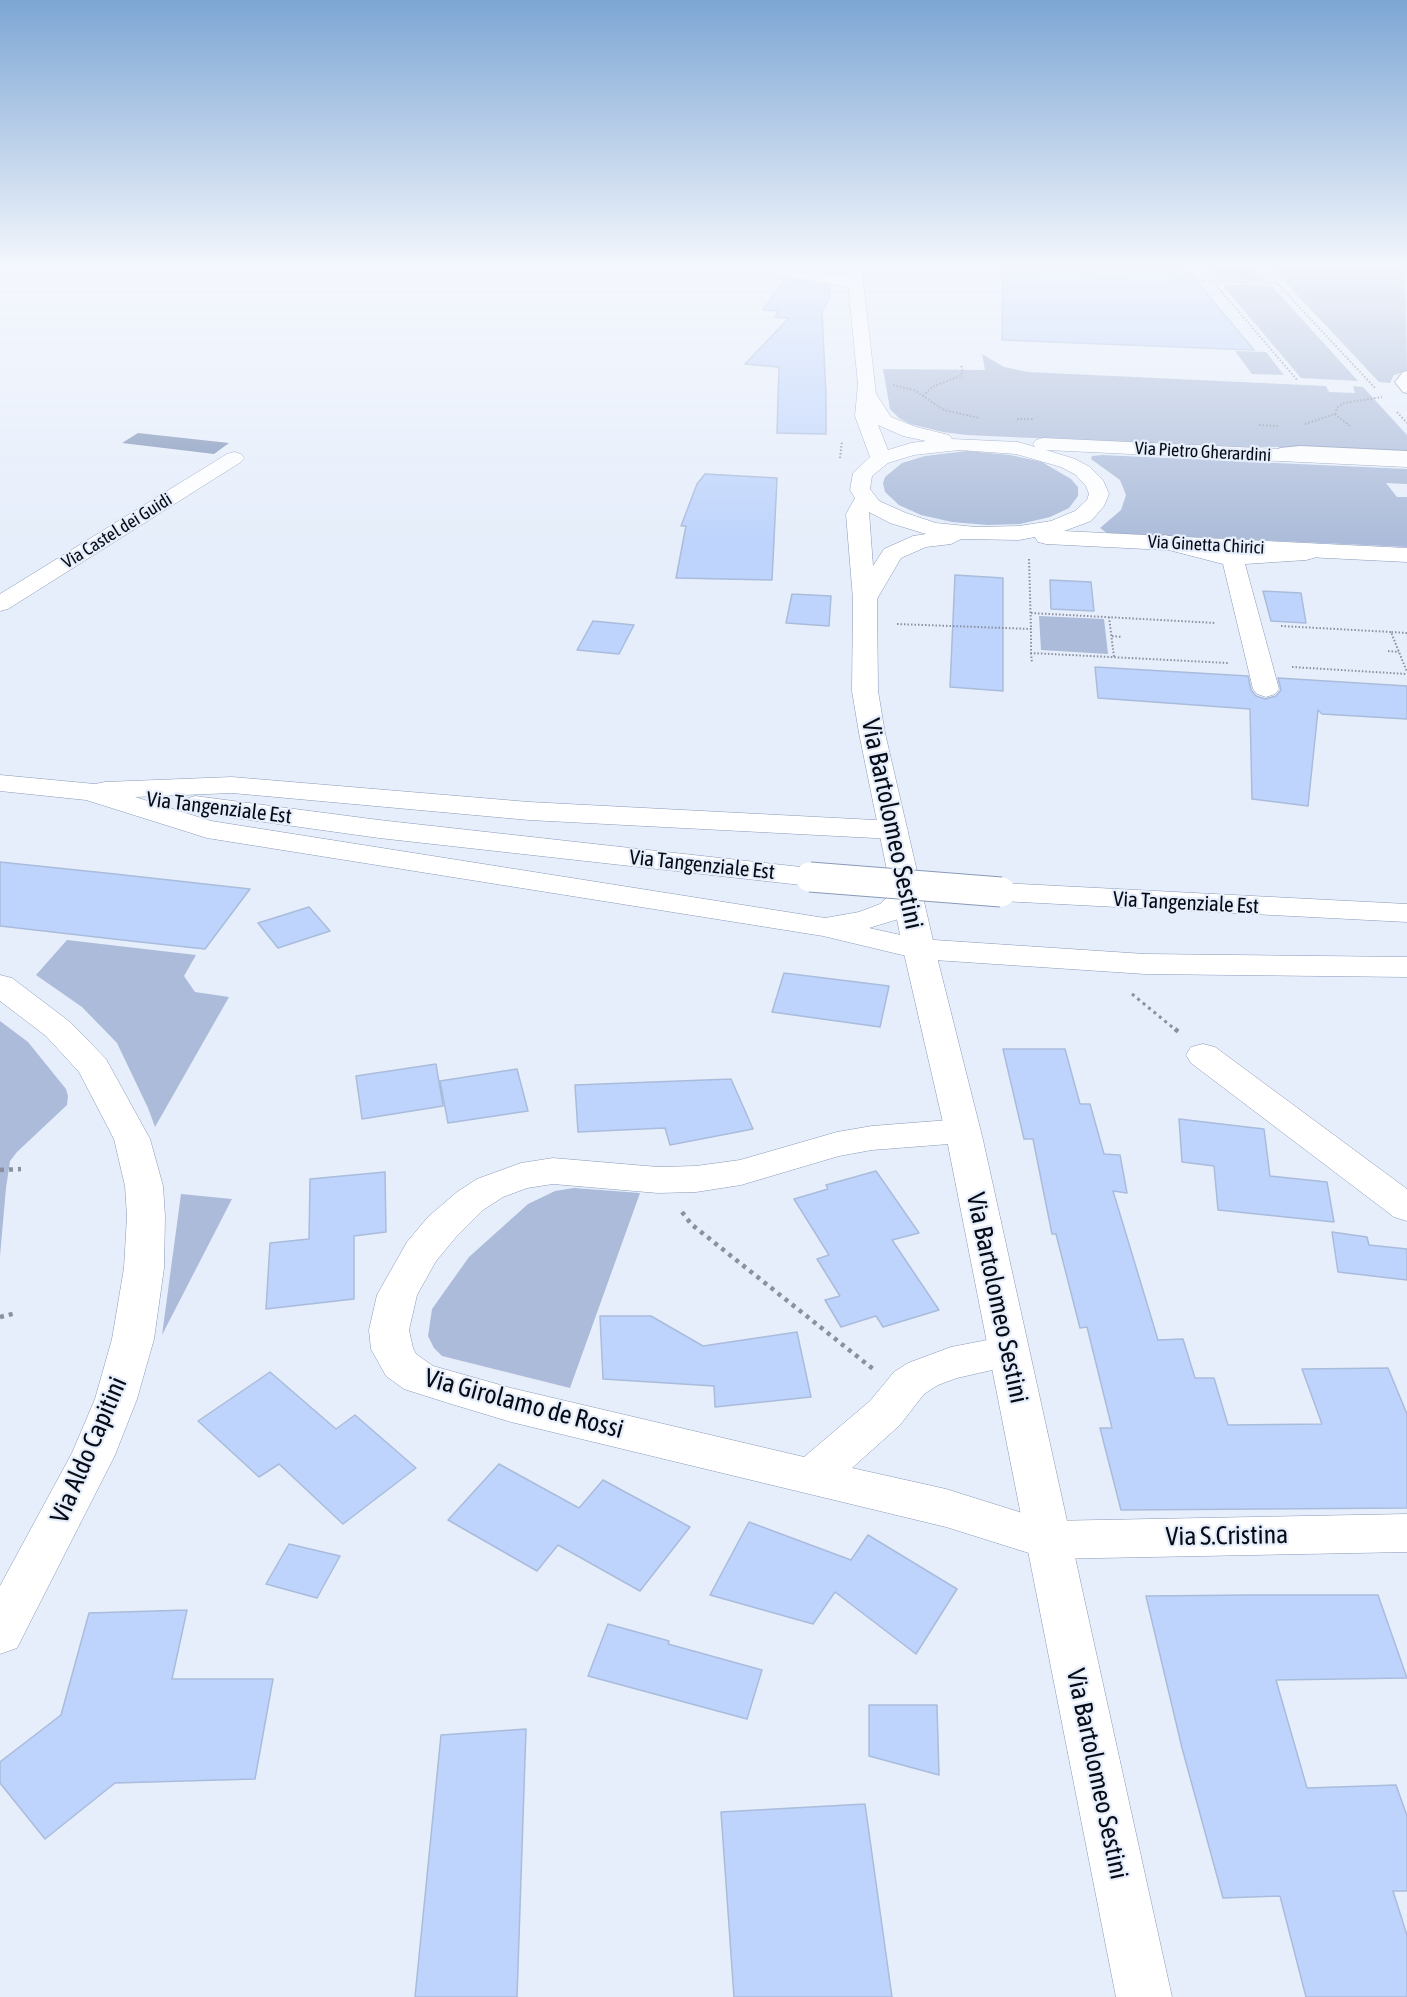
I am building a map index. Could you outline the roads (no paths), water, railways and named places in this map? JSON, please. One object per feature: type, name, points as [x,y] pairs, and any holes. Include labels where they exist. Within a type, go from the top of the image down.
[{"type":"main road","points":[[863,357],[867,395],[877,414],[892,425],[920,435],[968,444]]},
{"type":"main road","points":[[866,498],[886,513],[907,522],[940,530],[1005,534],[1044,530],[1076,520],[1094,507],[1099,494],[1096,484],[1089,476],[1068,463],[1037,452],[1000,446],[968,444],[926,446],[898,452],[881,459],[865,416],[864,405],[867,395]]},
{"type":"main road","name":"Via Pietro Gherardini","points":[[1000,446],[1035,444],[1407,461]]},
{"type":"main road","name":"Via Castel dei Guidi","points":[[0,604],[234,458]]},
{"type":"main road","name":"Via Bartolomeo Sestini","points":[[881,459],[870,466],[861,477],[859,485],[866,498],[857,514],[865,599],[867,707],[907,896],[962,1131],[1144,1997]]},
{"type":"main road","points":[[865,599],[892,554],[921,541],[976,534]]},
{"type":"main road","name":"Via Ginetta Chirici","points":[[1005,534],[1407,555]]},
{"type":"main road","points":[[1165,542],[1233,560],[1258,555],[1320,551]]},
{"type":"main road","points":[[1233,560],[1266,689]]},
{"type":"main road","name":"Via Tangenziale Est","points":[[0,783],[86,791],[380,829],[810,877],[1001,892],[1407,913]]},
{"type":"main road","points":[[86,791],[232,785],[529,811],[894,830]]},
{"type":"main road","points":[[86,791],[207,829],[824,927],[919,949],[1145,964],[1407,967]]},
{"type":"main road","points":[[824,927],[864,920],[891,911],[907,896]]},
{"type":"main road","name":"Via Aldo Capitini","points":[[0,985],[57,1029],[94,1067],[132,1139],[144,1186],[146,1233],[144,1268],[133,1339],[116,1399],[93,1455],[0,1633]]},
{"type":"main road","points":[[1203,1055],[1407,1208]]},
{"type":"main road","name":"Via Girolamo de Rossi","points":[[962,1131],[863,1139],[811,1150],[741,1172],[696,1179],[658,1180],[554,1171],[521,1176],[490,1188],[470,1201],[442,1227],[407,1275],[392,1312],[389,1330],[392,1349],[401,1365],[419,1378],[448,1387],[946,1508],[1048,1540]]},
{"type":"main road","points":[[811,1477],[885,1413],[909,1383],[937,1367],[1008,1352]]},
{"type":"main road","name":"Via S.Cristina","points":[[1048,1540],[1407,1533]]},
{"type":"lane","points":[[1407,375],[1401,382],[1407,389]]},
{"type":"lane","points":[[1271,454],[1300,450],[1407,455]]}]
